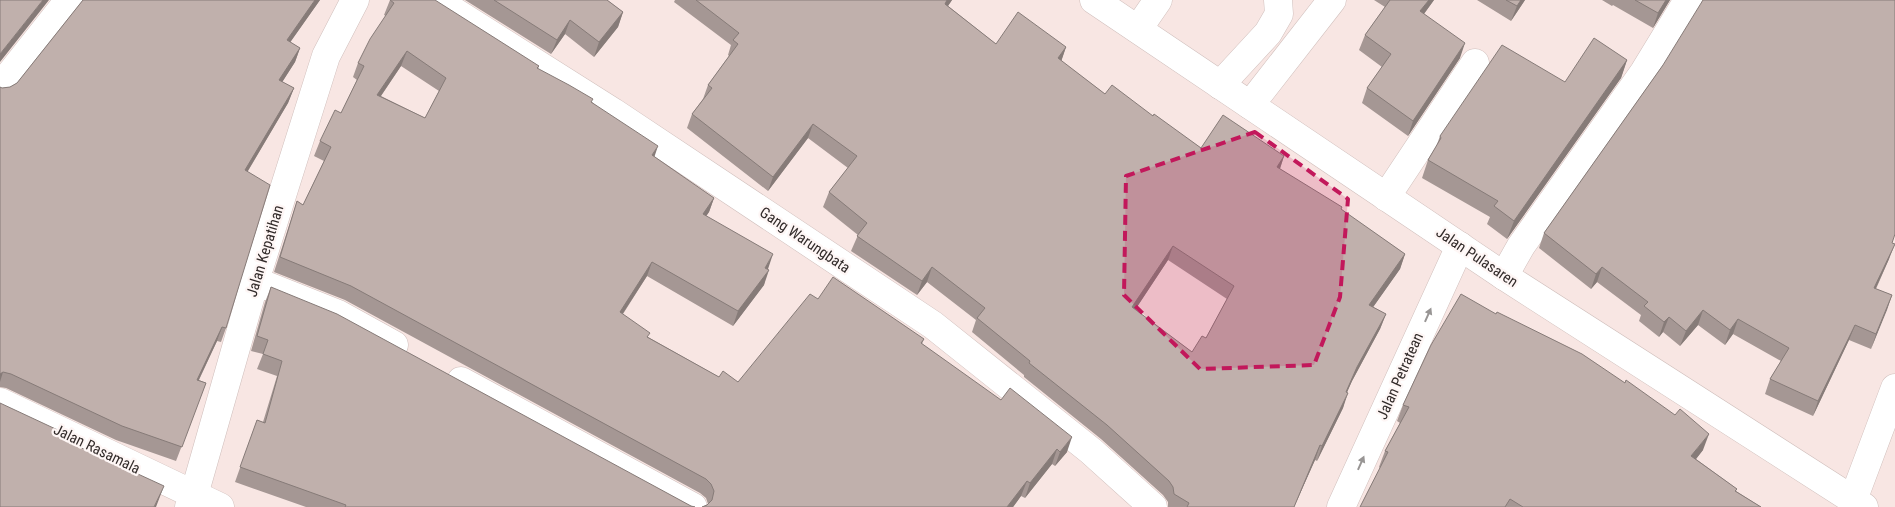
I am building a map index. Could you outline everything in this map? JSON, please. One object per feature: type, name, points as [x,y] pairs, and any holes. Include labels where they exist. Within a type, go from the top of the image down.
[{"type":"street","points":[[0,87],[69,0]]},
{"type":"street","name":"Jalan Kepatihan","points":[[191,501],[255,281],[326,56],[355,0]]},
{"type":"street","name":"Gang Warungbata","points":[[436,0],[613,112],[933,325],[1091,451],[1154,507]]},
{"type":"street","name":"Jalan Pulasaren","points":[[1094,0],[1504,276],[1859,504]]},
{"type":"street","points":[[1138,29],[1158,0]]},
{"type":"street","points":[[1220,85],[1268,33],[1280,14],[1278,0]]},
{"type":"street","points":[[1250,105],[1332,0]]},
{"type":"street","points":[[1504,276],[1522,246],[1644,72],[1688,0]]},
{"type":"street","points":[[1386,197],[1475,63]]},
{"type":"street","name":"Jalan Petratean","points":[[1341,507],[1460,246]]},
{"type":"street","points":[[255,281],[338,314],[415,357]]},
{"type":"street","points":[[440,370],[693,507]]},
{"type":"street","points":[[1859,504],[1895,388]]},
{"type":"street","name":"Jalan Rasamala","points":[[0,402],[191,501],[220,507]]},
{"type":"highlighted area","points":[[1255,132],[1348,199],[1340,297],[1314,365],[1200,369],[1124,295],[1126,176]]},
{"type":"building","points":[[0,0],[43,0],[0,54]]},
{"type":"building","points":[[83,0],[315,0],[287,40],[300,48],[279,80],[294,88],[245,170],[270,185],[226,328],[222,327],[197,380],[206,383],[182,447],[122,426],[11,374],[3,372],[0,374],[0,87],[10,87],[17,83]]},
{"type":"building","points":[[390,0],[435,0],[539,66],[537,68],[593,99],[591,102],[658,146],[652,155],[714,198],[703,214],[773,254],[765,268],[769,270],[738,311],[652,262],[620,312],[650,333],[647,337],[719,377],[723,371],[738,382],[810,294],[818,299],[833,277],[924,339],[921,343],[1001,400],[1010,388],[1072,437],[1060,452],[1057,449],[1030,483],[1027,481],[1007,507],[702,507],[712,500],[714,491],[706,479],[351,286],[280,257],[297,201],[303,205],[331,147],[320,141],[335,110],[341,113],[364,66],[358,63],[370,39],[394,3]],"holes":[[[407,51],[446,78],[425,118],[377,95]]]},
{"type":"building","points":[[494,0],[607,0],[623,12],[599,42],[570,20],[557,40]]},
{"type":"building","points":[[696,0],[947,0],[945,4],[996,44],[1018,12],[1066,47],[1058,58],[1105,94],[1112,85],[1153,116],[1154,114],[1201,148],[1223,115],[1284,156],[1277,167],[1342,207],[1341,209],[1405,254],[1369,305],[1386,314],[1357,367],[1346,392],[1348,393],[1322,446],[1320,445],[1294,507],[1187,507],[1189,503],[1174,494],[1173,487],[1169,481],[1107,425],[1029,363],[1030,361],[977,318],[985,308],[932,267],[922,281],[857,236],[867,223],[829,192],[857,156],[813,124],[773,177],[692,114],[712,88],[708,85],[738,44],[733,40],[739,33]],"holes":[[[1173,246],[1234,286],[1206,338],[1202,336],[1192,352],[1132,307]]]},
{"type":"building","points":[[1390,0],[1429,0],[1420,11],[1465,43],[1413,121],[1367,88],[1391,54],[1365,35]]},
{"type":"building","points":[[1506,0],[1521,0],[1517,6]]},
{"type":"building","points":[[1635,0],[1666,0],[1658,13]]},
{"type":"building","points":[[1703,0],[1895,0],[1895,234],[1892,243],[1895,244],[1874,288],[1892,295],[1876,334],[1855,325],[1818,401],[1770,379],[1789,348],[1738,319],[1730,330],[1703,310],[1686,331],[1669,317],[1664,322],[1644,306],[1648,302],[1602,267],[1596,274],[1544,233],[1663,65]]},
{"type":"building","points":[[1594,38],[1627,60],[1514,221],[1494,206],[1498,201],[1428,160],[1441,138],[1440,136],[1502,45],[1565,82]]},
{"type":"building","points":[[271,287],[337,314],[695,507],[345,507],[346,505],[240,467],[257,420],[265,423],[282,361],[263,354],[268,340],[257,336]]},
{"type":"building","points":[[1461,294],[1496,314],[1497,312],[1582,354],[1625,383],[1626,380],[1675,415],[1680,409],[1709,434],[1691,456],[1737,489],[1735,491],[1761,507],[1523,507],[1510,499],[1505,507],[1360,507],[1388,452],[1385,451],[1409,407],[1403,405],[1431,345]]},
{"type":"building","points":[[0,403],[77,439],[75,445],[164,486],[154,507],[0,507]]}]
